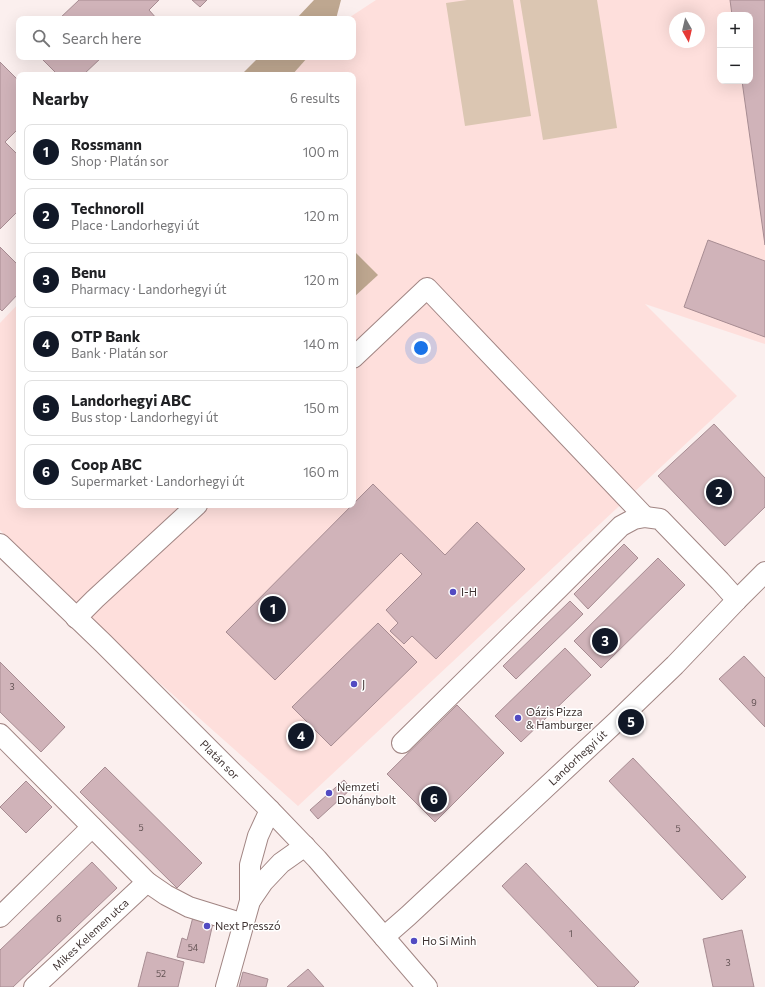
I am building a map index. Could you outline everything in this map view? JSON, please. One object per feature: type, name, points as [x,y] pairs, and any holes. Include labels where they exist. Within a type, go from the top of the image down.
[{"type":"street","points":[[356,355],[427,288],[645,517]]},
{"type":"street","points":[[76,618],[194,508]]},
{"type":"street","points":[[402,743],[621,526],[634,519],[645,517],[660,519],[737,600]]},
{"type":"street","name":"Platán sor","points":[[0,544],[103,643],[305,846],[427,987]]},
{"type":"street","name":"Landorhegyi út","points":[[384,937],[420,906],[638,701],[765,572]]},
{"type":"street","points":[[0,734],[147,882],[166,895],[189,906],[244,924]]},
{"type":"street","points":[[226,987],[250,901],[250,865],[258,836],[270,810]]},
{"type":"street","points":[[0,917],[92,827]]},
{"type":"street","points":[[250,901],[263,882],[282,863],[305,846]]},
{"type":"street","name":"Mikes Kelemen utca","points":[[34,987],[147,882]]},
{"type":"shaded area","points":[[314,0],[341,0],[337,16],[299,16]]},
{"type":"shaded area","points":[[376,0],[765,0],[765,344],[645,304],[737,396],[298,806],[80,612],[0,530],[0,323],[16,306],[16,508],[356,508],[356,295],[377,275],[356,253],[356,72],[295,72],[305,60],[356,60],[356,16],[352,16]]},
{"type":"shaded area","points":[[467,0],[513,0],[531,116],[465,126],[446,3]]},
{"type":"shaded area","points":[[520,0],[597,0],[617,128],[543,140]]},
{"type":"shaded area","points":[[256,60],[305,60],[295,72],[244,72]]},
{"type":"shaded area","points":[[356,253],[378,275],[356,295]]},
{"type":"building","points":[[79,0],[159,0],[149,10],[154,16],[62,16]]},
{"type":"building","points":[[192,0],[207,0],[200,7]]},
{"type":"building","points":[[730,0],[765,0],[765,245],[742,84],[753,84],[753,12],[732,12]]},
{"type":"building","points":[[43,60],[99,60],[86,72],[55,72]]},
{"type":"building","points":[[0,62],[16,78],[16,131],[5,142],[16,153],[16,213],[0,229]]},
{"type":"building","points":[[708,240],[765,261],[765,337],[684,307]]},
{"type":"building","points":[[0,247],[16,263],[16,296],[2,311],[0,309]]},
{"type":"building","points":[[714,424],[765,478],[765,507],[725,546],[658,476]]},
{"type":"building","name":"I-H","points":[[373,484],[445,555],[477,522],[525,569],[436,659],[412,636],[404,644],[390,631],[398,623],[386,610],[422,574],[401,553],[275,680],[226,632],[349,508],[356,508],[356,501]]},
{"type":"building","points":[[624,544],[638,558],[588,609],[574,594]]},
{"type":"building","points":[[658,558],[685,585],[601,668],[574,641]]},
{"type":"building","points":[[570,601],[583,614],[516,679],[503,666]]},
{"type":"building","name":"J","points":[[378,623],[417,662],[331,746],[292,707]]},
{"type":"building","points":[[565,648],[591,675],[521,742],[495,716]]},
{"type":"building","points":[[744,656],[765,678],[765,727],[719,679]]},
{"type":"building","points":[[0,662],[65,727],[41,752],[0,712]]},
{"type":"building","points":[[457,705],[504,753],[435,822],[387,774]]},
{"type":"building","points":[[633,758],[746,877],[722,900],[609,781]]},
{"type":"building","points":[[105,767],[202,863],[177,888],[80,792]]},
{"type":"building","points":[[344,780],[351,789],[318,819],[310,810]]},
{"type":"building","points":[[26,781],[52,807],[26,833],[0,807]]},
{"type":"building","points":[[92,862],[117,888],[13,987],[0,987],[0,950]]},
{"type":"building","points":[[526,863],[639,982],[634,987],[598,987],[502,886]]},
{"type":"building","points":[[193,917],[213,923],[204,963],[177,957],[182,938],[187,940]]},
{"type":"building","points":[[742,930],[754,987],[713,987],[703,939]]},
{"type":"building","points":[[147,952],[184,962],[178,987],[138,987]]},
{"type":"building","points":[[308,969],[324,987],[287,987]]},
{"type":"building","points":[[243,972],[268,979],[266,987],[239,987]]},
{"type":"place","name":"Technoroll","points":[[719,492]]},
{"type":"place","name":"I-H","points":[[453,592]]},
{"type":"place","name":"Rossmann","points":[[273,609]]},
{"type":"place","name":"Benu","points":[[605,641]]},
{"type":"place","name":"J","points":[[354,684]]},
{"type":"place","name":"Oázis Pizza & Hamburger","points":[[518,718]]},
{"type":"place","name":"Landorhegyi ABC","points":[[631,722]]},
{"type":"place","name":"OTP Bank","points":[[301,736]]},
{"type":"place","name":"Nemzeti Dohánybolt","points":[[329,793]]},
{"type":"place","name":"Coop ABC","points":[[434,799]]},
{"type":"place","name":"Next Presszó","points":[[207,926]]},
{"type":"place","name":"Ho Si Minh","points":[[414,941]]}]
